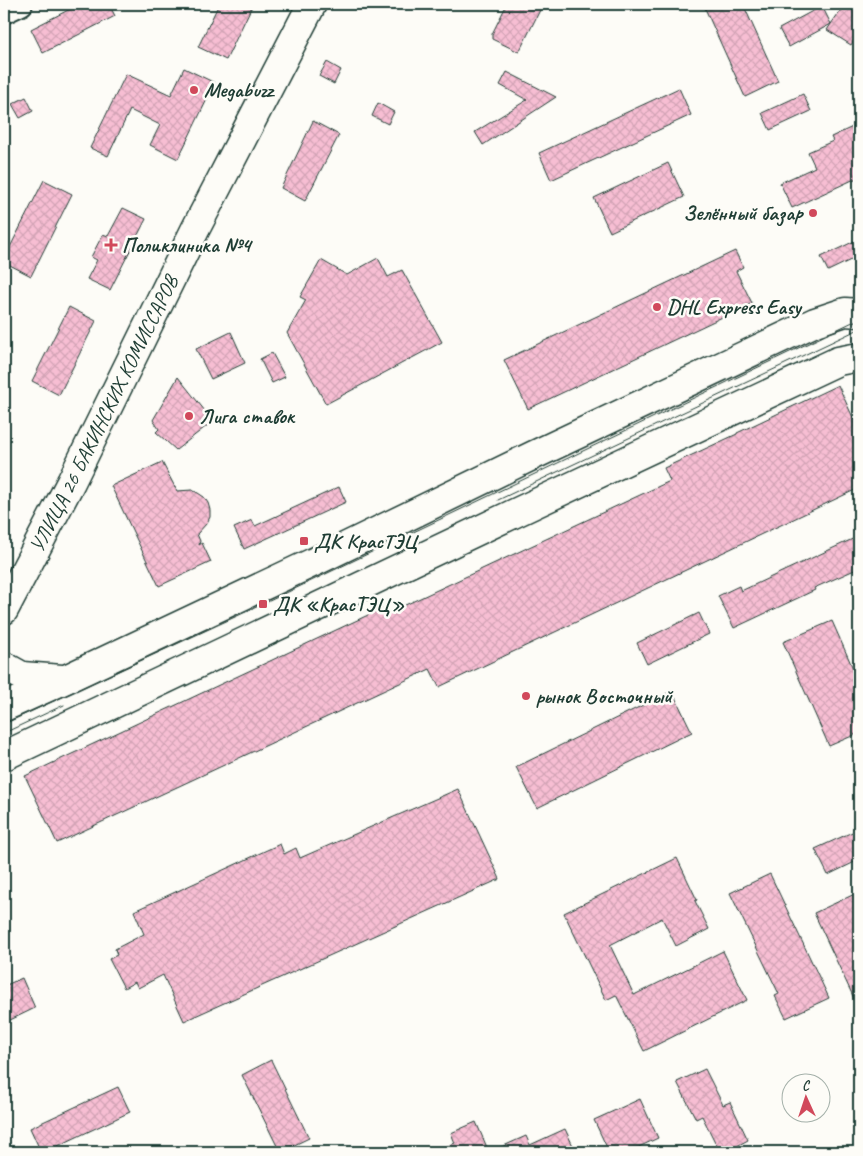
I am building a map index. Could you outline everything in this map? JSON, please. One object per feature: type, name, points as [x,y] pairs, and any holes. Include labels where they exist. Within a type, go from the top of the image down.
[{"type":"main road","name":"УЛИЦА 26 БАКИНСКИХ КОМИССАРОВ","points":[[4,610],[71,482],[196,230],[312,4]]},
{"type":"main road","points":[[4,708],[815,322],[845,312],[859,313]]},
{"type":"main road","points":[[4,756],[811,374],[838,362],[859,357]]},
{"type":"main road","points":[[4,666],[22,676],[66,679]]},
{"type":"street","points":[[4,12],[22,4]]},
{"type":"building","points":[[80,4],[109,4],[115,16],[43,53],[31,29]]},
{"type":"building","points":[[219,4],[253,4],[226,60],[198,47]]},
{"type":"building","points":[[507,4],[543,4],[519,52],[492,39],[492,34]]},
{"type":"building","points":[[703,4],[743,4],[778,81],[745,97]]},
{"type":"building","points":[[845,4],[859,4],[859,33],[851,45],[827,30]]},
{"type":"building","points":[[822,6],[831,24],[789,47],[779,29]]},
{"type":"building","points":[[327,62],[341,70],[334,84],[319,76]]},
{"type":"building","points":[[184,68],[215,83],[178,159],[150,145],[160,125],[130,110],[108,156],[90,148],[126,74],[171,95]]},
{"type":"building","points":[[507,72],[556,97],[483,145],[475,132],[527,100],[500,85]]},
{"type":"building","points":[[679,88],[691,115],[551,180],[539,153]]},
{"type":"building","points":[[803,94],[811,111],[770,130],[762,113]]},
{"type":"building","points":[[26,97],[33,111],[20,118],[12,104]]},
{"type":"building","points":[[378,103],[394,112],[388,124],[372,116]]},
{"type":"building","points":[[313,121],[339,135],[305,201],[281,188]]},
{"type":"building","points":[[859,124],[859,177],[792,208],[780,183],[815,167],[808,152],[833,141],[831,137]]},
{"type":"building","points":[[668,163],[684,197],[610,232],[594,198]]},
{"type":"building","points":[[44,180],[72,194],[31,276],[4,262],[4,259]]},
{"type":"building","points":[[123,208],[146,219],[110,290],[87,279],[97,260],[91,257],[103,234],[108,236]]},
{"type":"building","points":[[859,239],[859,256],[828,271],[821,257]]},
{"type":"building","points":[[735,251],[743,267],[736,271],[752,303],[528,409],[504,360]]},
{"type":"building","points":[[378,258],[388,277],[402,270],[442,342],[326,404],[287,333],[306,300],[300,297],[321,260],[347,275]]},
{"type":"building","points":[[69,307],[96,321],[59,395],[32,381]]},
{"type":"building","points":[[231,332],[245,363],[211,379],[196,349]]},
{"type":"building","points":[[272,353],[285,377],[272,383],[260,359]]},
{"type":"building","points":[[178,377],[213,421],[176,450],[156,432],[159,429],[153,420]]},
{"type":"building","points":[[838,385],[856,424],[859,422],[859,488],[439,687],[430,669],[57,843],[25,776],[383,608],[386,614],[670,481],[664,468]]},
{"type":"building","points":[[162,462],[177,491],[192,490],[204,497],[208,503],[210,517],[197,534],[200,541],[199,545],[202,543],[211,562],[159,586],[111,486]]},
{"type":"building","points":[[339,487],[346,502],[244,549],[234,528],[252,520],[255,526]]},
{"type":"building","points":[[859,536],[859,568],[734,628],[718,596],[739,586],[741,591]]},
{"type":"building","points":[[699,613],[709,634],[647,664],[637,643]]},
{"type":"building","points":[[832,621],[859,682],[859,733],[829,746],[783,642]]},
{"type":"building","points":[[672,691],[692,732],[537,808],[516,767]]},
{"type":"building","points":[[458,789],[500,879],[184,1021],[163,975],[138,988],[135,982],[124,988],[109,959],[117,955],[115,949],[144,934],[134,911],[280,844],[284,854],[296,848],[300,858]]},
{"type":"building","points":[[859,829],[859,860],[828,875],[815,849]]},
{"type":"building","points":[[677,858],[709,929],[676,946],[662,918],[610,945],[634,995],[723,951],[747,1000],[644,1051],[616,995],[606,1000],[564,913]]},
{"type":"building","points":[[770,874],[829,998],[786,1018],[775,996],[779,994],[730,893]]},
{"type":"building","points":[[859,892],[859,1009],[814,913]]},
{"type":"building","points":[[22,978],[35,1008],[4,1023],[4,986]]},
{"type":"building","points":[[271,1060],[309,1138],[280,1152],[242,1075]]},
{"type":"building","points":[[705,1069],[723,1105],[730,1102],[748,1140],[737,1146],[740,1152],[720,1152],[702,1116],[696,1119],[677,1082]]},
{"type":"building","points":[[118,1087],[130,1112],[45,1152],[41,1152],[30,1128]]},
{"type":"building","points":[[640,1099],[658,1138],[628,1152],[609,1152],[594,1120]]},
{"type":"building","points":[[476,1122],[489,1152],[433,1152],[455,1143],[451,1133]]},
{"type":"building","points":[[565,1129],[576,1152],[490,1152],[526,1136],[530,1145]]},
{"type":"tram line","points":[[4,724],[263,604],[859,319]]},
{"type":"tram line","points":[[498,500],[859,329]]},
{"type":"tram line","points":[[4,733],[64,705]]},
{"type":"place","name":"Megabuzz","points":[[194,90]]},
{"type":"place","name":"Зелённый базар","points":[[813,213]]},
{"type":"place","name":"Поликлиника №4","points":[[111,245]]},
{"type":"place","name":"DHL Express Easy","points":[[657,307]]},
{"type":"place","name":"Лига ставок","points":[[189,416]]},
{"type":"place","name":"ДК КрасТЭЦ","points":[[304,541]]},
{"type":"place","name":"ДК «КрасТЭЦ»","points":[[263,604]]},
{"type":"place","name":"рынок Восточный","points":[[526,696]]}]
